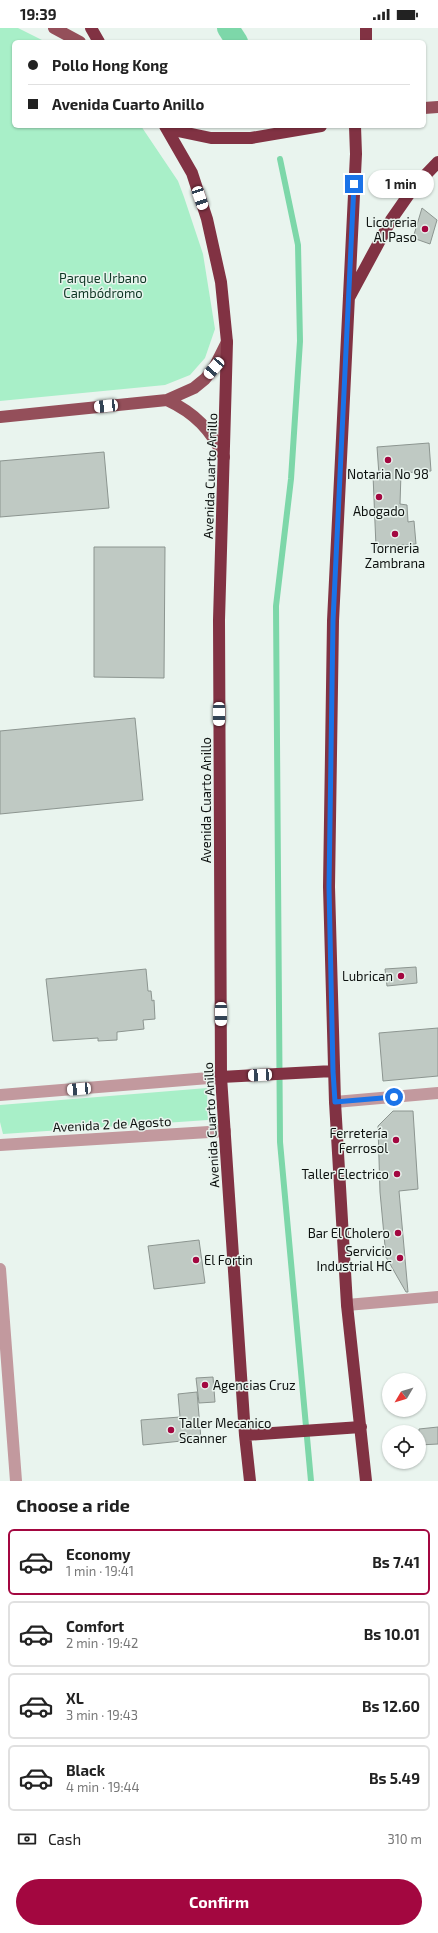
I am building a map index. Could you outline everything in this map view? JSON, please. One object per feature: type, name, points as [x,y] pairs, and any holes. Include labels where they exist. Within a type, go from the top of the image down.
[{"type":"highway","points":[[91,28],[98,40]]},
{"type":"highway","points":[[366,28],[366,40]]},
{"type":"highway","points":[[166,128],[211,138],[251,138],[290,133],[312,128]]},
{"type":"highway","name":"Avenida Cuarto Anillo","points":[[166,128],[192,173],[208,219],[221,282],[227,342],[219,620],[221,1077],[245,1435],[250,1481]]},
{"type":"highway","points":[[355,128],[356,154],[333,621],[329,887],[333,1071],[347,1305],[366,1481]]},
{"type":"highway","points":[[348,301],[391,220],[414,187],[438,162]]},
{"type":"highway","points":[[221,1077],[333,1071]]},
{"type":"highway","points":[[245,1435],[361,1427]]},
{"type":"main road","points":[[54,28],[76,40]]},
{"type":"main road","points":[[426,108],[438,107]]},
{"type":"main road","points":[[0,417],[167,400],[194,388],[205,379],[214,368],[227,342]]},
{"type":"main road","points":[[167,400],[182,407],[196,417],[208,429],[224,457]]},
{"type":"street","points":[[0,1095],[221,1077]]},
{"type":"street","points":[[335,1102],[438,1093]]},
{"type":"street","name":"Avenida 2 de Agosto","points":[[0,1145],[225,1132]]},
{"type":"street","points":[[0,1269],[16,1481]]},
{"type":"street","points":[[347,1305],[438,1297]]},
{"type":"green space","name":"Parque Urbano Cambódromo","points":[[0,28],[18,28],[42,40],[12,40],[12,128],[142,128],[178,181],[184,197],[203,254],[215,329],[205,358],[190,375],[165,385],[0,401]]},
{"type":"green space","points":[[207,1088],[208,1120],[3,1134],[0,1122],[0,1105]]},
{"type":"building","name":"Licoreria Al Paso","points":[[422,208],[437,220],[430,244],[413,238]]},
{"type":"building","points":[[429,443],[431,471],[401,473],[400,504],[407,505],[408,522],[414,521],[416,544],[376,547],[373,475],[379,475],[377,447]]},
{"type":"building","points":[[104,452],[109,508],[0,517],[0,461]]},
{"type":"building","points":[[94,547],[165,547],[164,678],[94,677]]},
{"type":"building","points":[[135,718],[143,800],[0,814],[0,731]]},
{"type":"building","name":"Lubrican","points":[[416,967],[417,983],[387,986],[385,969]]},
{"type":"building","points":[[146,969],[148,991],[151,991],[152,1001],[154,1000],[155,1019],[143,1020],[144,1029],[117,1032],[117,1040],[98,1041],[98,1038],[53,1041],[46,979]]},
{"type":"building","points":[[438,1028],[438,1076],[383,1081],[379,1033]]},
{"type":"building","points":[[393,1111],[413,1111],[418,1189],[399,1191],[408,1292],[406,1292],[386,1257],[380,1192],[378,1126]]},
{"type":"building","points":[[199,1240],[205,1283],[154,1289],[148,1246]]},
{"type":"building","name":"Agencias Cruz","points":[[213,1377],[215,1402],[199,1403],[196,1378]]},
{"type":"building","name":"Taller Mecanico Scanner","points":[[197,1392],[201,1439],[143,1445],[141,1420],[180,1417],[178,1394]]},
{"type":"building","points":[[438,1427],[438,1444],[426,1445],[426,1428]]},
{"type":"waterway","points":[[228,28],[236,40]]},
{"type":"waterway","points":[[280,159],[298,245],[300,341],[291,479],[276,606],[280,1142],[311,1481]]},
{"type":"place","name":"Licoreria Al Paso","points":[[425,229]]},
{"type":"place","name":"Notaria No 98","points":[[388,460]]},
{"type":"place","name":"Abogado","points":[[379,497]]},
{"type":"place","name":"Torneria Zambrana","points":[[395,534]]},
{"type":"place","name":"Lubrican","points":[[401,976]]},
{"type":"place","name":"Ferretería Ferrosol","points":[[396,1140]]},
{"type":"place","name":"Taller Electrico","points":[[397,1174]]},
{"type":"place","name":"Bar El Cholero","points":[[398,1233]]},
{"type":"place","name":"Servicio Industrial HC","points":[[400,1258]]},
{"type":"place","name":"El Fortin","points":[[196,1260]]},
{"type":"place","name":"Agencias Cruz","points":[[205,1385]]},
{"type":"place","name":"Taller Mecanico Scanner","points":[[171,1430]]},
{"type":"route","points":[[354,184],[333,621],[329,887],[333,1071],[335,1102],[394,1097]]}]
